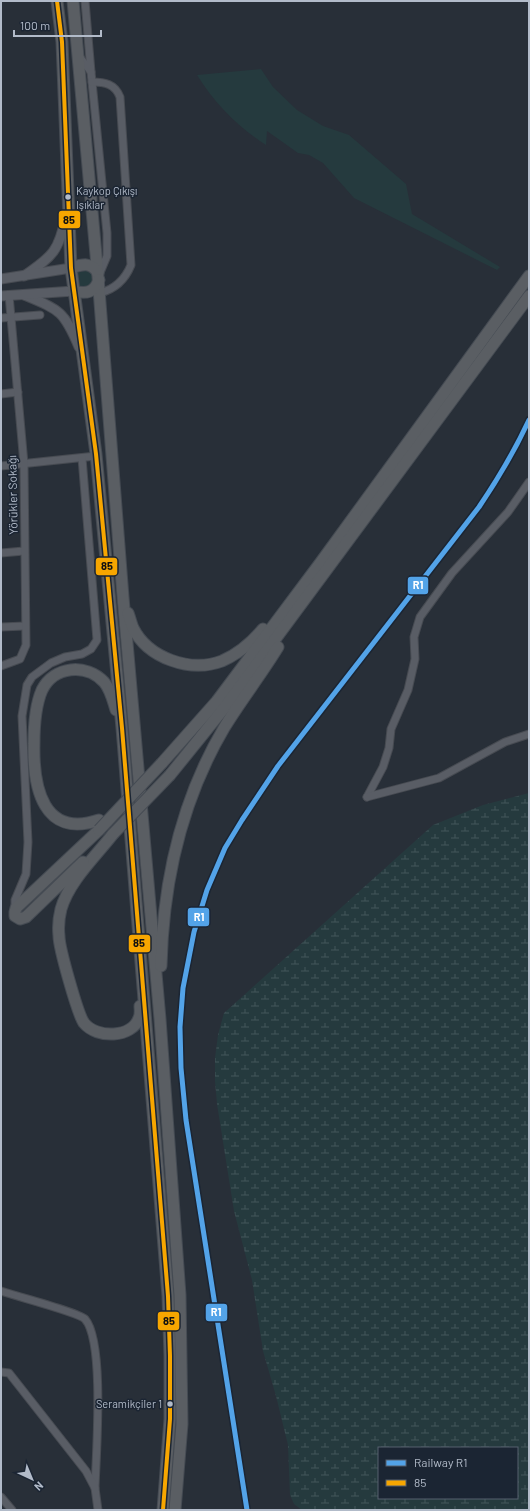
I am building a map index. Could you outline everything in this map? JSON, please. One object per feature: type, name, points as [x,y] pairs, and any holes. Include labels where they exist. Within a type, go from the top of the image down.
[{"type":"highway","points":[[57,1],[62,42],[71,268],[96,456],[122,728],[168,1304],[170,1419],[163,1510]]},
{"type":"highway","points":[[73,1],[100,294],[123,597],[160,1019],[180,1310],[182,1424],[175,1510]]},
{"type":"highway","points":[[71,268],[81,264],[88,264],[94,268],[98,277],[96,287],[90,292],[84,293],[74,291]]},
{"type":"highway","points":[[529,276],[326,564],[225,707],[170,775],[113,834],[26,917],[22,919],[17,918],[15,910],[162,763],[217,701],[326,564],[529,296]]},
{"type":"highway","points":[[123,597],[133,628],[145,643],[154,651],[178,663],[210,664],[231,656],[255,638],[326,564]]},
{"type":"highway","points":[[160,1019],[162,942],[167,895],[178,838],[193,792],[206,761],[224,728],[275,653],[326,564]]},
{"type":"highway","points":[[99,825],[69,824],[51,814],[43,801],[36,774],[34,749],[35,724],[40,694],[49,680],[61,672],[74,669],[88,671],[107,686],[122,728]]},
{"type":"highway","points":[[113,834],[70,889],[61,908],[59,922],[59,942],[80,1015],[86,1025],[98,1032],[109,1034],[121,1033],[133,1025],[140,1018],[142,969]]},
{"type":"street","points":[[85,1],[107,233],[107,256],[98,277]]},
{"type":"street","points":[[78,55],[91,72]]},
{"type":"street","points":[[92,82],[105,82],[111,85],[120,97],[131,266],[125,277],[116,286],[100,294]]},
{"type":"street","points":[[24,276],[40,265],[56,248],[62,236],[69,203]]},
{"type":"street","points":[[1,279],[71,268]]},
{"type":"street","points":[[5,296],[74,291]]},
{"type":"street","points":[[24,295],[52,307],[60,313],[69,324],[82,354]]},
{"type":"street","name":"Yörükler Sokağı","points":[[1,666],[20,659],[26,645],[24,464],[11,317],[5,296]]},
{"type":"street","points":[[1,318],[40,315]]},
{"type":"street","points":[[1,394],[18,392]]},
{"type":"street","points":[[1,466],[96,456]]},
{"type":"street","points":[[15,910],[15,900],[26,874],[28,842],[22,716],[27,685],[32,677],[51,663],[82,654],[91,649],[97,640],[82,458]]},
{"type":"street","points":[[529,482],[508,512],[452,573],[420,617],[414,637],[415,659],[408,690],[391,730],[389,748],[383,767],[367,796],[439,778],[505,742],[529,734]]},
{"type":"street","points":[[1,553],[24,551]]},
{"type":"street","points":[[1,627],[26,626]]},
{"type":"street","points":[[1,1291],[72,1313],[84,1319],[92,1332],[96,1360],[98,1399],[95,1488],[98,1510]]},
{"type":"street","points":[[1,1372],[9,1373],[86,1471],[95,1488]]},
{"type":"street","points":[[1,1496],[12,1510]]},
{"type":"green space","points":[[261,69],[273,87],[297,110],[323,126],[349,135],[406,184],[412,214],[500,267],[497,270],[354,198],[323,163],[309,155],[298,153],[267,131],[266,145],[246,131],[219,105],[197,75]]},
{"type":"green space","points":[[84,269],[90,272],[93,278],[90,284],[84,287],[78,284],[75,278],[78,272]]},
{"type":"green space","points":[[529,793],[529,1510],[302,1510],[294,1504],[290,1495],[288,1445],[263,1351],[252,1280],[234,1211],[217,1104],[215,1058],[218,1035],[224,1013],[433,825],[483,805]]},
{"type":"rail line","name":"R1","points":[[247,1510],[186,1120],[181,1068],[180,1027],[183,988],[194,932],[207,890],[225,848],[242,820],[278,766],[479,507],[506,464],[529,420]]},
{"type":"transit line","name":"85","points":[[57,1],[62,42],[71,268],[96,454],[122,728],[168,1296],[170,1419],[163,1510]]},
{"type":"place","name":"Kaykop Çıkışı Işıklar","points":[[68,197]]},
{"type":"place","name":"Seramikçiler 1","points":[[170,1404]]}]
